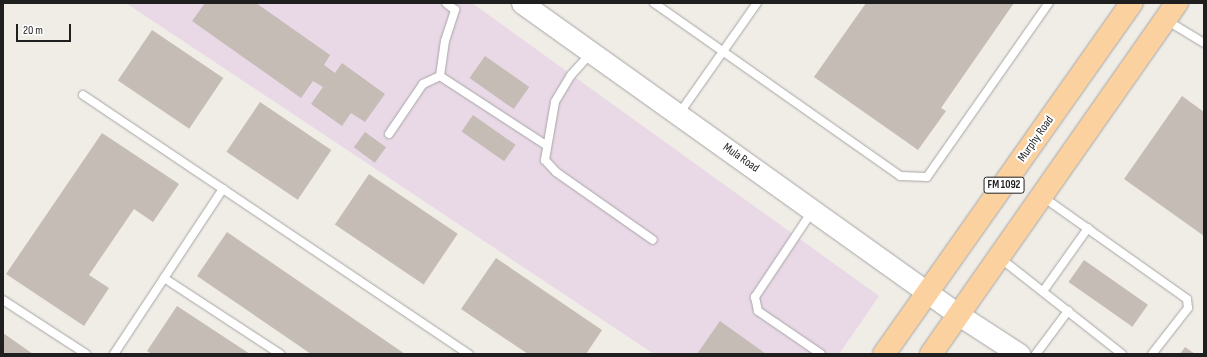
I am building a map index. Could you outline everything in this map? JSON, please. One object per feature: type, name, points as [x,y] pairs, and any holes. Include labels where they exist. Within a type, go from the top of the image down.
[{"type":"main road","name":"Murphy Road","points":[[884,354],[1132,3]]},
{"type":"main road","name":"FM 1092","points":[[931,354],[1043,197],[1170,8]]},
{"type":"street","name":"Mula Road","points":[[522,3],[814,210],[958,315],[1019,354]]},
{"type":"lane","points":[[440,76],[445,41],[455,10],[446,3]]},
{"type":"lane","points":[[654,3],[900,176],[927,177],[1048,3]]},
{"type":"lane","points":[[679,114],[757,3]]},
{"type":"lane","points":[[1170,8],[1204,43]]},
{"type":"lane","points":[[592,52],[571,76],[555,102],[546,145],[545,160],[556,172],[653,240]]},
{"type":"lane","points":[[389,134],[424,84],[440,76]]},
{"type":"lane","points":[[440,76],[546,145]]},
{"type":"lane","points":[[83,95],[469,354]]},
{"type":"lane","points":[[114,354],[222,189]]},
{"type":"lane","points":[[1043,197],[1187,299],[1188,308],[1152,354]]},
{"type":"lane","points":[[814,210],[754,297],[758,311],[821,354]]},
{"type":"lane","points":[[1044,290],[1088,228]]},
{"type":"lane","points":[[1000,258],[1044,290],[1122,354]]},
{"type":"lane","points":[[164,278],[280,354]]},
{"type":"lane","points":[[3,300],[86,354]]},
{"type":"lane","points":[[1036,354],[1068,311]]},
{"type":"shaded area","points":[[126,3],[472,3],[879,296],[839,354],[654,354]]},
{"type":"building","points":[[205,3],[256,3],[330,55],[324,65],[335,73],[342,63],[385,94],[365,122],[351,113],[342,126],[311,104],[323,87],[313,81],[301,98],[192,21]]},
{"type":"building","points":[[866,3],[1014,3],[941,108],[946,111],[918,150],[814,77]]},
{"type":"building","points":[[152,30],[223,78],[189,129],[118,81]]},
{"type":"building","points":[[485,56],[529,87],[514,109],[470,78]]},
{"type":"building","points":[[1182,96],[1204,112],[1204,236],[1124,179]]},
{"type":"building","points":[[260,102],[331,150],[298,200],[226,152]]},
{"type":"building","points":[[473,115],[516,145],[504,161],[462,131]]},
{"type":"building","points":[[365,132],[386,147],[375,163],[354,147]]},
{"type":"building","points":[[102,133],[179,184],[153,222],[134,209],[89,275],[109,288],[84,326],[6,274]]},
{"type":"building","points":[[369,174],[458,234],[424,284],[335,225]]},
{"type":"building","points":[[227,232],[405,354],[311,354],[197,276]]},
{"type":"building","points":[[496,258],[602,330],[586,354],[528,354],[461,309]]},
{"type":"building","points":[[1084,260],[1148,305],[1132,327],[1069,282]]},
{"type":"building","points":[[177,306],[250,354],[152,354],[147,351]]},
{"type":"building","points":[[720,321],[766,354],[697,354]]},
{"type":"building","points":[[3,333],[33,354],[3,354]]},
{"type":"building","points":[[1185,347],[1195,354],[1180,354]]}]
